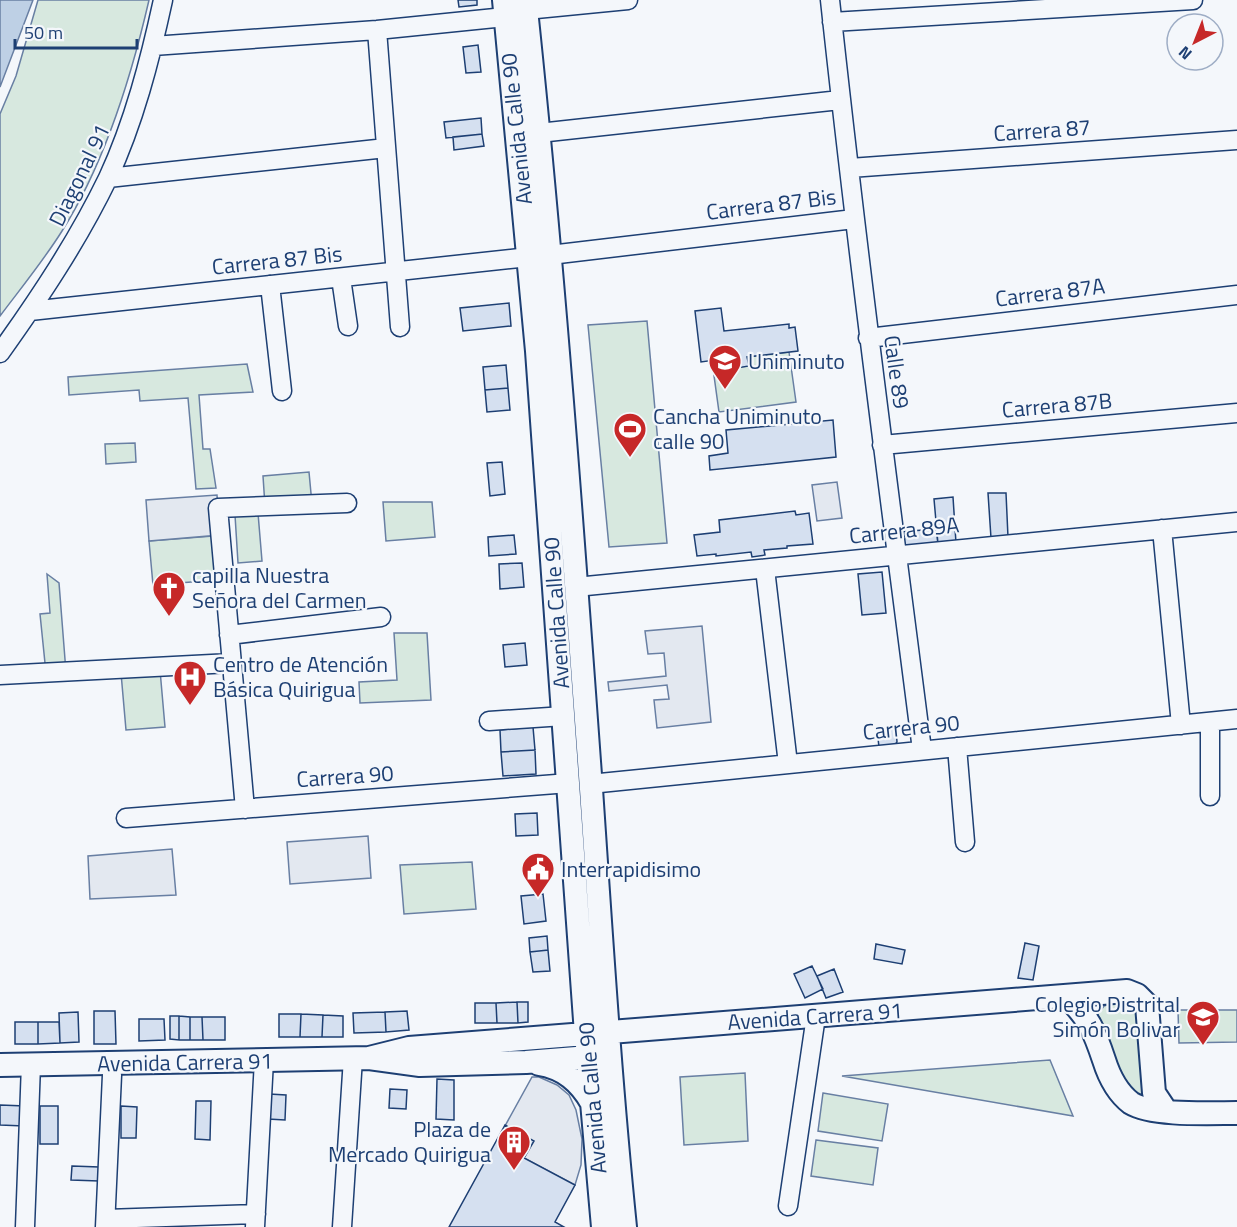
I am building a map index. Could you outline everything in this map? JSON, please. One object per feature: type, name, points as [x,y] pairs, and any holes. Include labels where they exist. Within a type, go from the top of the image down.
[{"type":"main road","name":"Avenida Calle 90","points":[[515,7],[539,133],[539,256],[564,716],[580,783]]},
{"type":"main road","name":"Avenida Calle 90","points":[[515,7],[539,256],[576,587],[580,783],[599,1056],[625,1227]]},
{"type":"main road","name":"Avenida Carrera 91","points":[[361,1058],[409,1048],[1127,991],[1144,1000],[1148,1011],[1154,1094],[1166,1112]]},
{"type":"main road","points":[[1067,997],[1086,1016],[1094,1030],[1107,1069],[1122,1094],[1137,1106],[1166,1112],[1237,1113]]},
{"type":"main road","name":"Avenida Calle 90","points":[[599,1056],[593,1105],[603,1227]]},
{"type":"main road","name":"Avenida Carrera 91","points":[[0,1065],[361,1058],[420,1065],[526,1062],[599,1056]]},
{"type":"main road","points":[[526,1062],[550,1066],[570,1075],[593,1105]]},
{"type":"street","name":"Diagonal 91","points":[[0,353],[30,311],[74,241],[108,178],[130,124],[153,46],[163,0]]},
{"type":"street","points":[[153,46],[377,30],[515,7],[628,0]]},
{"type":"street","name":"Calle 89","points":[[830,0],[868,338],[922,750]]},
{"type":"street","points":[[832,22],[1193,0]]},
{"type":"street","points":[[377,30],[400,327]]},
{"type":"street","points":[[539,133],[840,100]]},
{"type":"street","name":"Carrera 87","points":[[850,168],[1237,140]]},
{"type":"street","points":[[108,178],[386,148]]},
{"type":"street","name":"Carrera 87 Bis","points":[[30,311],[539,256],[854,219]]},
{"type":"street","points":[[341,278],[348,326]]},
{"type":"street","points":[[270,285],[282,391]]},
{"type":"street","name":"Carrera 87A","points":[[868,338],[1237,295]]},
{"type":"street","name":"Carrera 87B","points":[[882,445],[1237,413]]},
{"type":"street","points":[[245,808],[218,508],[347,503]]},
{"type":"street","name":"Carrera 89A","points":[[576,587],[1237,522]]},
{"type":"street","points":[[1162,529],[1182,724]]},
{"type":"street","points":[[765,569],[788,764]]},
{"type":"street","points":[[230,635],[381,617]]},
{"type":"street","points":[[0,675],[231,663]]},
{"type":"street","points":[[489,721],[564,716]]},
{"type":"street","name":"Carrera 90","points":[[126,818],[580,783],[1237,719]]},
{"type":"street","points":[[1210,722],[1210,796]]},
{"type":"street","points":[[957,747],[965,842]]},
{"type":"street","points":[[788,1206],[816,1016]]},
{"type":"street","points":[[342,1227],[361,1058]]},
{"type":"street","points":[[112,1075],[106,1223],[256,1220],[264,1060]]},
{"type":"street","points":[[26,1227],[31,1064]]},
{"type":"shaded area","points":[[38,0],[149,0],[125,89],[104,149],[91,177],[55,242],[0,316],[0,114],[16,76]]},
{"type":"shaded area","name":"Cancha Uniminuto calle 90","points":[[647,321],[667,543],[609,547],[588,325]]},
{"type":"shaded area","points":[[789,352],[796,402],[719,412],[712,361],[736,357],[737,367],[748,366],[747,357]]},
{"type":"shaded area","points":[[247,364],[253,392],[199,395],[203,449],[210,449],[216,488],[196,489],[188,398],[140,401],[139,390],[69,395],[68,377]]},
{"type":"shaded area","points":[[135,443],[136,462],[106,464],[105,444]]},
{"type":"shaded area","points":[[309,472],[312,504],[265,506],[263,476]]},
{"type":"shaded area","points":[[837,482],[842,518],[817,521],[812,485]]},
{"type":"shaded area","points":[[217,495],[220,535],[149,541],[146,500]]},
{"type":"shaded area","points":[[383,502],[432,502],[435,537],[386,541]]},
{"type":"shaded area","points":[[258,513],[262,561],[238,563],[235,515]]},
{"type":"shaded area","points":[[213,536],[217,580],[153,585],[149,541]]},
{"type":"shaded area","points":[[47,574],[59,583],[66,672],[46,673],[40,614],[50,613]]},
{"type":"shaded area","points":[[702,626],[711,722],[657,728],[654,700],[669,699],[667,685],[609,691],[608,682],[666,676],[664,653],[648,654],[645,631]]},
{"type":"shaded area","points":[[394,633],[427,633],[431,700],[360,703],[359,682],[397,680]]},
{"type":"shaded area","points":[[160,670],[165,727],[126,730],[121,673]]},
{"type":"shaded area","points":[[368,836],[371,878],[290,884],[287,842]]},
{"type":"shaded area","points":[[172,849],[176,895],[90,899],[88,856]]},
{"type":"shaded area","points":[[472,862],[476,909],[404,914],[400,865]]},
{"type":"shaded area","points":[[1112,1003],[1127,1004],[1137,1013],[1153,1104],[1127,1090],[1101,1029],[1098,1014],[1104,1006]]},
{"type":"shaded area","points":[[1178,1010],[1237,1010],[1237,1042],[1179,1043]]},
{"type":"shaded area","points":[[1050,1060],[1073,1116],[842,1076]]},
{"type":"shaded area","points":[[745,1073],[748,1141],[684,1145],[680,1077]]},
{"type":"shaded area","points":[[532,1077],[539,1077],[557,1085],[569,1095],[576,1110],[582,1139],[581,1165],[575,1185],[524,1158],[533,1141],[505,1126]]},
{"type":"shaded area","points":[[823,1093],[888,1104],[882,1141],[818,1131]]},
{"type":"shaded area","points":[[816,1140],[878,1148],[873,1185],[811,1176]]},
{"type":"water","points":[[0,0],[33,0],[0,87]]},
{"type":"building","points":[[458,0],[477,0],[477,5],[459,7]]},
{"type":"building","points":[[478,45],[481,72],[466,73],[463,47]]},
{"type":"building","points":[[481,118],[482,134],[446,138],[444,122]]},
{"type":"building","points":[[482,134],[484,146],[454,150],[453,137]]},
{"type":"building","points":[[509,303],[511,326],[463,331],[460,308]]},
{"type":"building","points":[[721,308],[724,331],[789,324],[789,328],[795,327],[798,351],[747,357],[749,366],[737,368],[736,357],[701,362],[695,311]]},
{"type":"building","points":[[506,365],[508,388],[485,390],[483,367]]},
{"type":"building","points":[[508,388],[510,410],[487,412],[485,390]]},
{"type":"building","points":[[833,420],[836,457],[710,470],[709,456],[728,453],[726,430]]},
{"type":"building","points":[[502,462],[505,494],[490,496],[487,463]]},
{"type":"building","points":[[988,493],[1006,493],[1008,537],[991,538]]},
{"type":"building","points":[[953,497],[956,543],[938,544],[934,499]]},
{"type":"building","points":[[795,511],[796,515],[809,513],[813,544],[764,550],[765,555],[752,557],[751,552],[697,556],[694,535],[720,532],[719,520]]},
{"type":"building","points":[[936,529],[938,544],[899,548],[898,532]]},
{"type":"building","points":[[514,535],[516,554],[489,556],[488,537]]},
{"type":"building","points":[[522,563],[524,587],[500,589],[499,564]]},
{"type":"building","points":[[882,572],[886,613],[862,615],[858,574]]},
{"type":"building","points":[[525,643],[527,665],[505,667],[503,645]]},
{"type":"building","points":[[533,727],[535,750],[501,752],[500,730]]},
{"type":"building","points":[[896,729],[897,742],[894,746],[879,747],[877,730]]},
{"type":"building","points":[[535,750],[536,774],[503,776],[501,752]]},
{"type":"building","points":[[537,813],[538,835],[516,836],[515,814]]},
{"type":"building","points":[[543,894],[546,921],[524,924],[521,896]]},
{"type":"building","points":[[547,936],[548,950],[530,952],[529,938]]},
{"type":"building","points":[[1025,943],[1039,946],[1033,980],[1018,978]]},
{"type":"building","points":[[876,944],[905,950],[902,964],[874,959]]},
{"type":"building","points":[[548,950],[550,971],[533,972],[530,952]]},
{"type":"building","points":[[812,966],[823,989],[805,998],[794,974]]},
{"type":"building","points":[[834,969],[843,992],[826,998],[817,976]]},
{"type":"building","points":[[517,1002],[528,1002],[528,1022],[518,1023]]},
{"type":"building","points":[[517,1002],[518,1023],[497,1023],[496,1003]]},
{"type":"building","points":[[475,1003],[496,1003],[497,1023],[475,1023]]},
{"type":"building","points":[[94,1011],[115,1011],[116,1044],[94,1044]]},
{"type":"building","points":[[407,1011],[409,1030],[386,1032],[385,1012]]},
{"type":"building","points":[[78,1012],[79,1042],[60,1043],[59,1013]]},
{"type":"building","points":[[385,1012],[386,1032],[354,1033],[353,1013]]},
{"type":"building","points":[[279,1014],[301,1014],[300,1037],[279,1037]]},
{"type":"building","points":[[301,1014],[323,1015],[322,1037],[300,1037]]},
{"type":"building","points":[[323,1015],[343,1016],[343,1037],[322,1037]]},
{"type":"building","points":[[170,1016],[179,1016],[179,1040],[170,1039]]},
{"type":"building","points":[[179,1016],[190,1017],[190,1040],[179,1040]]},
{"type":"building","points":[[190,1017],[202,1017],[203,1040],[190,1040]]},
{"type":"building","points":[[202,1017],[225,1017],[225,1040],[203,1040]]},
{"type":"building","points":[[139,1019],[164,1019],[165,1040],[139,1041]]},
{"type":"building","points":[[15,1022],[38,1022],[38,1044],[15,1044]]},
{"type":"building","points":[[38,1022],[59,1022],[60,1043],[38,1044]]},
{"type":"building","points":[[437,1079],[454,1080],[454,1120],[436,1119]]},
{"type":"building","points":[[390,1089],[407,1090],[406,1109],[389,1108]]},
{"type":"building","points":[[269,1094],[286,1095],[285,1120],[268,1119]]},
{"type":"building","points":[[196,1101],[211,1101],[210,1140],[195,1139]]},
{"type":"building","points":[[0,1105],[25,1106],[24,1126],[0,1125]]},
{"type":"building","points":[[40,1106],[58,1106],[58,1144],[40,1144]]},
{"type":"building","points":[[121,1106],[137,1107],[136,1138],[121,1138]]},
{"type":"building","name":"Plaza de Mercado Quirigua","points":[[505,1125],[534,1141],[524,1158],[575,1185],[555,1222],[564,1227],[449,1227]]},
{"type":"building","points":[[72,1166],[99,1167],[99,1181],[71,1180]]},
{"type":"place","name":"Uniminuto","points":[[725,390]]},
{"type":"place","name":"Cancha Uniminuto calle 90","points":[[630,458]]},
{"type":"place","name":"capilla Nuestra Señora del Carmen","points":[[169,617]]},
{"type":"place","name":"Centro de Atención Básica Quirigua","points":[[190,706]]},
{"type":"place","name":"Interrapidisimo","points":[[538,898]]},
{"type":"place","name":"Colegio Distrital Simón Bolivar","points":[[1203,1046]]},
{"type":"place","name":"Plaza de Mercado Quirigua","points":[[514,1171]]}]
